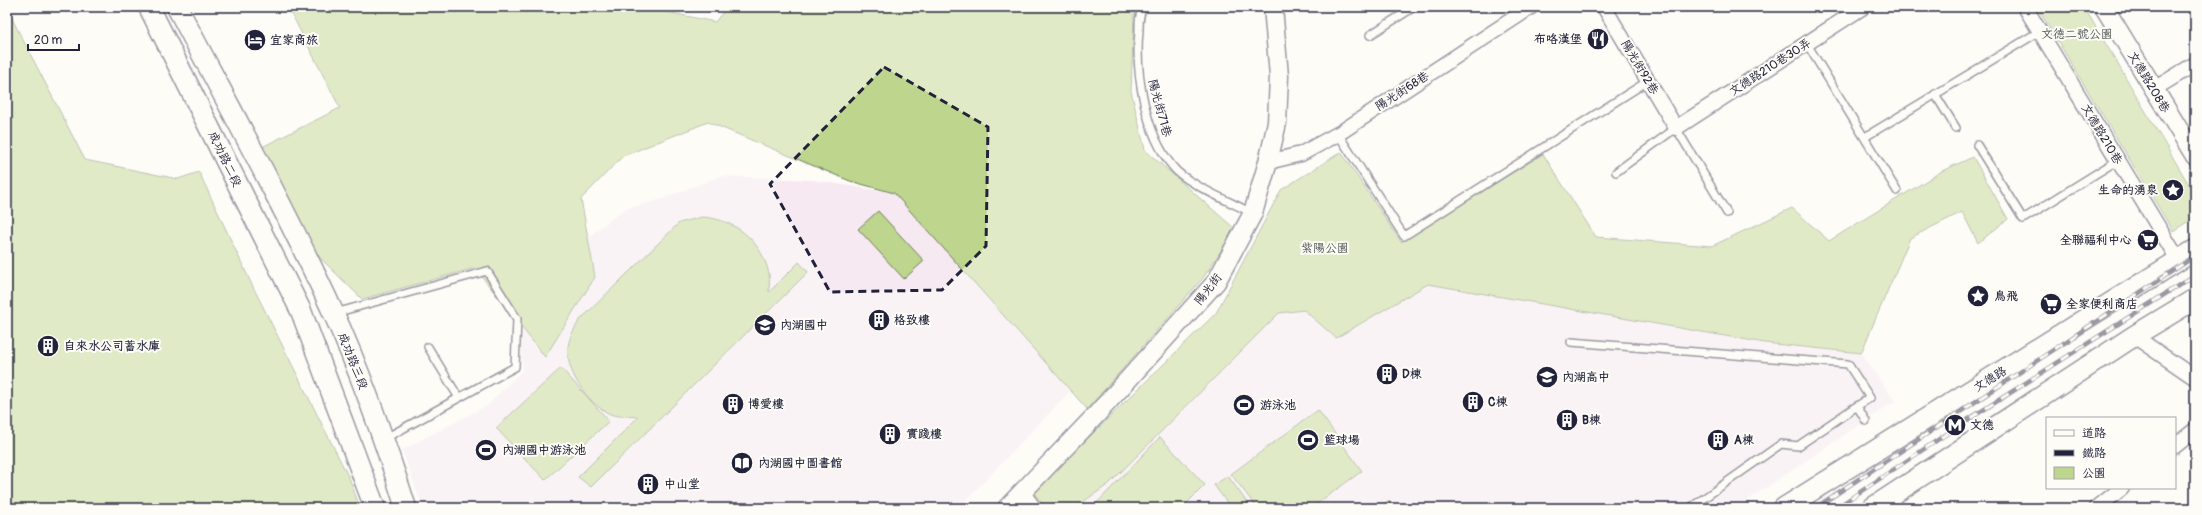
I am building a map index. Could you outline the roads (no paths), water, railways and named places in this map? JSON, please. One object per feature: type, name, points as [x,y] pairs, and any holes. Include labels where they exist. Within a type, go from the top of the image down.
[{"type":"main road","name":"成功路二段","points":[[149,7],[301,311],[375,508]]},
{"type":"main road","name":"成功路三段","points":[[177,7],[288,219],[334,314],[384,439],[406,508]]},
{"type":"main road","name":"文德路","points":[[1784,508],[2195,250]]},
{"type":"main road","points":[[1872,508],[2134,336],[2195,299]]},
{"type":"street","name":"陽光街","points":[[1007,508],[1096,415],[1216,282],[1253,213],[1268,162],[1277,123],[1280,76],[1273,7]]},
{"type":"street","name":"陽光街68巷","points":[[1268,162],[1301,154],[1338,134],[1531,7]]},
{"type":"street","name":"陽光街92巷","points":[[1604,7],[1676,128]]},
{"type":"street","name":"文德路210巷30弄","points":[[1676,128],[1864,7]]},
{"type":"street","name":"文德路210巷","points":[[2026,7],[2179,261]]},
{"type":"street","name":"文德路208巷","points":[[2104,7],[2195,156]]},
{"type":"street","points":[[2154,89],[2195,64]]},
{"type":"street","points":[[2134,336],[2195,378]]},
{"type":"street","points":[[2176,445],[2195,430]]},
{"type":"street","points":[[2097,508],[2121,489]]},
{"type":"street","points":[[1022,492],[1034,508]]},
{"type":"lane","name":"陽光街71巷","points":[[1143,7],[1140,12],[1138,43],[1140,89],[1157,142],[1173,168],[1199,186],[1253,213]]},
{"type":"lane","points":[[1370,35],[1414,7]]},
{"type":"lane","points":[[1865,137],[2040,31]]},
{"type":"lane","points":[[1807,44],[1897,191]]},
{"type":"lane","points":[[1338,134],[1404,236],[1648,81]]},
{"type":"lane","points":[[1935,94],[1956,128]]},
{"type":"lane","points":[[1616,172],[1676,128],[1727,213]]},
{"type":"lane","points":[[1977,145],[2023,219],[2118,160]]},
{"type":"lane","points":[[334,314],[487,271],[517,319],[515,367],[384,439]]},
{"type":"lane","points":[[1571,342],[1848,364],[1870,398],[1798,446],[1781,444],[1690,508]]},
{"type":"lane","points":[[428,347],[458,398]]},
{"type":"lane","points":[[1857,406],[1866,421]]},
{"type":"railway","points":[[1815,508],[2195,256]]},
{"type":"railway","points":[[1836,508],[1966,421],[2195,275]]},
{"type":"place","name":"布咯漢堡","points":[[1598,39]]},
{"type":"place","name":"宜家商旅","points":[[255,40]]},
{"type":"place","name":"生命的湧泉","points":[[2173,190]]},
{"type":"place","name":"全聯福利中心","points":[[2148,240]]},
{"type":"place","name":"鳥飛","points":[[1978,296]]},
{"type":"place","name":"全家便利商店","points":[[2051,304]]},
{"type":"place","name":"格致樓","points":[[879,320]]},
{"type":"place","name":"內湖國中","points":[[765,325]]},
{"type":"place","name":"自來水公司蓄水庫","points":[[48,346]]},
{"type":"place","name":"D棟","points":[[1387,374]]},
{"type":"place","name":"內湖高中","points":[[1547,377]]},
{"type":"place","name":"C棟","points":[[1473,402]]},
{"type":"place","name":"博愛樓","points":[[733,404]]},
{"type":"place","name":"游泳池","points":[[1244,405]]},
{"type":"place","name":"B棟","points":[[1567,420]]},
{"type":"place","name":"文德","points":[[1955,425]]},
{"type":"place","name":"實踐樓","points":[[890,434]]},
{"type":"place","name":"籃球場","points":[[1308,440]]},
{"type":"place","name":"A棟","points":[[1718,440]]},
{"type":"place","name":"內湖國中游泳池","points":[[486,450]]},
{"type":"place","name":"內湖國中圖書館","points":[[742,463]]},
{"type":"place","name":"中山堂","points":[[648,484]]},
{"type":"park label","name":"文德二號公園","points":[[2077,34]]},
{"type":"park label","name":"紫陽公園","points":[[1325,248]]}]
